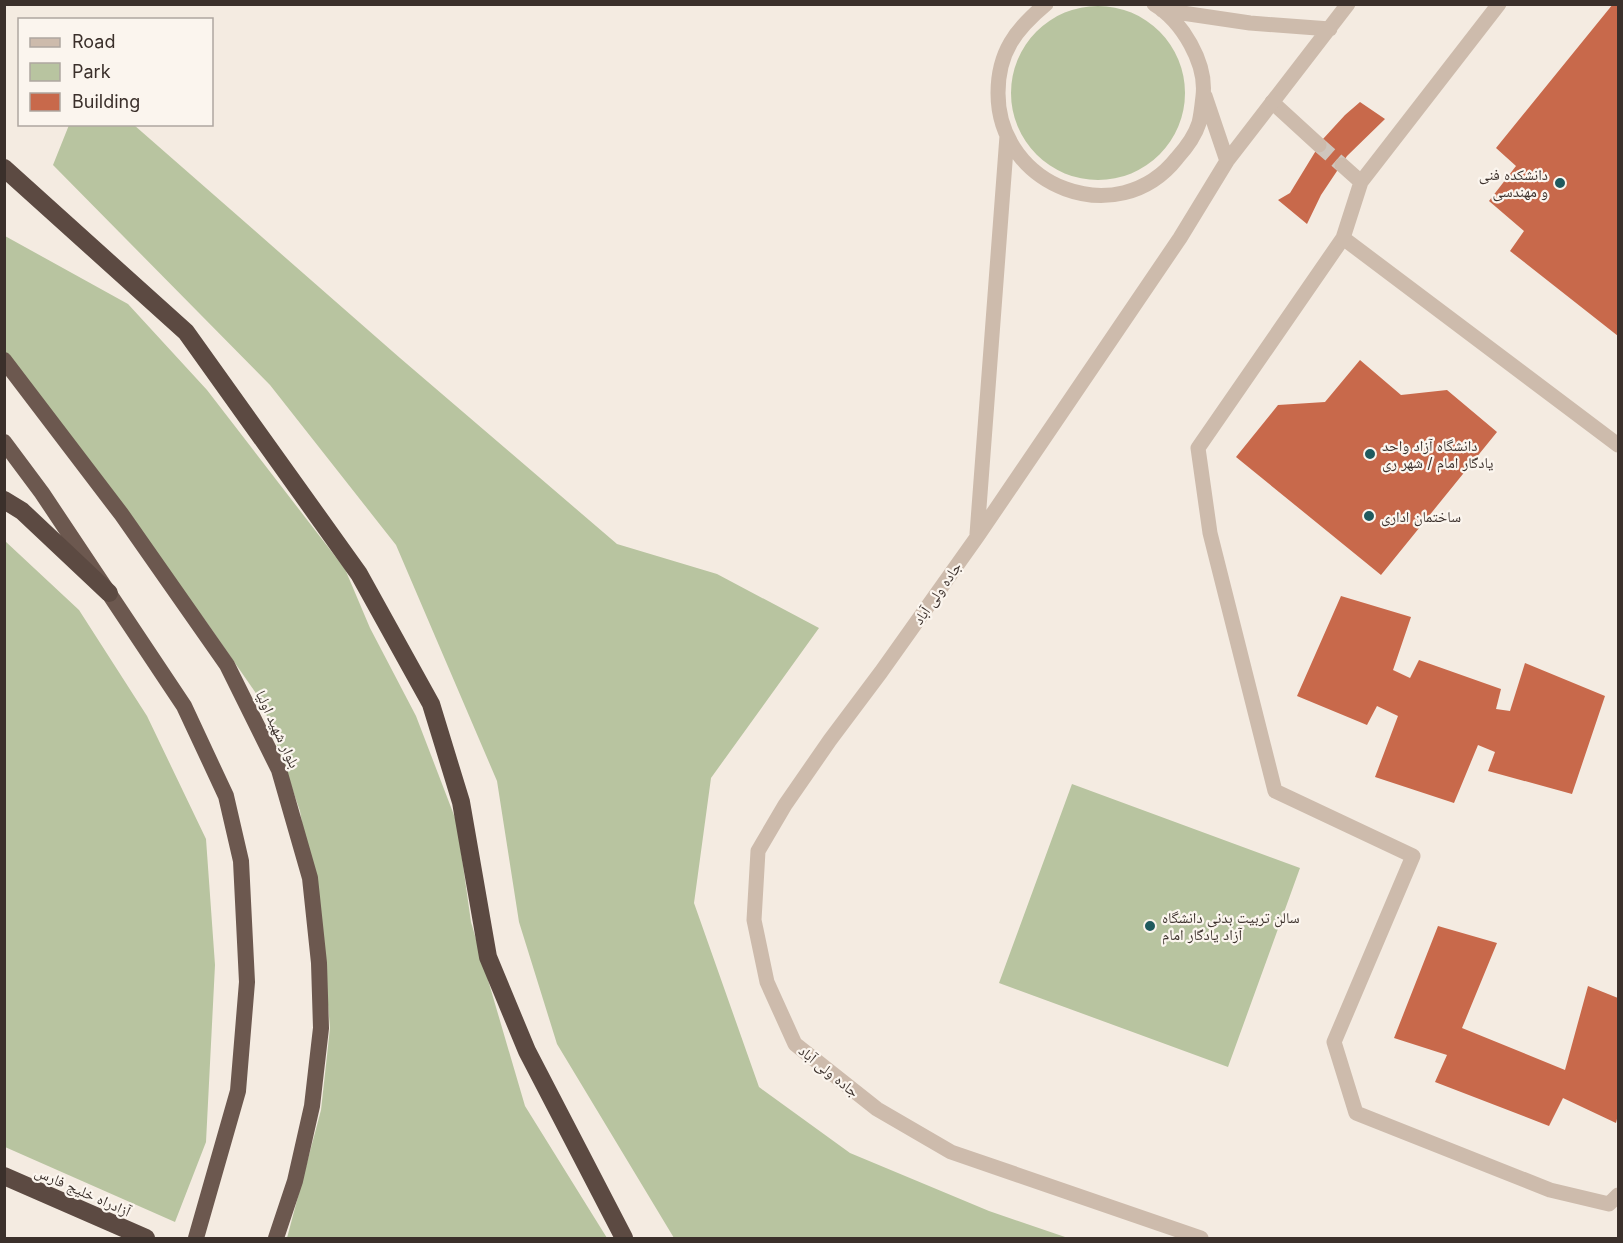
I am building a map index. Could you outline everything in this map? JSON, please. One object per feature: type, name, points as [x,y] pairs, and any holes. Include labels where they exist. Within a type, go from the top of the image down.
[{"type":"highway","points":[[4,168],[186,332],[359,574],[382,612],[430,704],[461,802],[488,957],[527,1051],[624,1239]]},
{"type":"highway","name":"بلوار شهید اوليا","points":[[4,360],[122,514],[227,665],[279,770],[310,878],[319,963],[321,1028],[312,1106],[295,1181],[276,1239]]},
{"type":"highway","points":[[4,442],[42,493],[184,706],[226,796],[241,861],[247,982],[238,1091],[196,1239]]},
{"type":"highway","points":[[4,500],[22,512],[109,593]]},
{"type":"highway","name":"آزادراه خلیج فارس","points":[[4,1176],[146,1239]]},
{"type":"street","points":[[1046,4],[1024,23],[1007,48],[998,77],[998,107],[1007,136],[1022,159],[1041,177],[1065,190],[1091,196],[1118,194],[1144,186],[1167,172],[1186,147],[1198,124],[1204,92]]},
{"type":"street","points":[[1158,7],[1250,23],[1330,29],[1348,4]]},
{"type":"street","points":[[1499,4],[1361,182],[1343,238],[1198,448],[1210,533],[1275,791],[1413,856],[1334,1042],[1356,1113],[1550,1190],[1609,1204],[1618,1195]]},
{"type":"street","points":[[1158,7],[1185,33],[1198,61],[1204,92],[1227,161]]},
{"type":"street","name":"جاده ولی آباد","points":[[1202,1239],[951,1152],[877,1109],[795,1044],[768,982],[754,920],[758,851],[785,805],[830,740],[977,537],[1180,238],[1227,161],[1330,29]]},
{"type":"street","points":[[1272,102],[1319,145]]},
{"type":"street","points":[[977,537],[1007,136]]},
{"type":"street","points":[[1342,165],[1361,182]]},
{"type":"street","points":[[1343,238],[1618,445]]},
{"type":"green space","points":[[1098,6],[1131,13],[1146,21],[1159,32],[1170,45],[1178,60],[1185,93],[1178,126],[1170,141],[1159,154],[1146,165],[1131,173],[1098,180],[1065,173],[1050,165],[1037,154],[1026,141],[1018,126],[1011,93],[1018,60],[1026,45],[1037,32],[1050,21],[1065,13]]},
{"type":"green space","points":[[69,126],[135,126],[617,544],[717,574],[819,628],[711,778],[694,903],[759,1087],[850,1153],[989,1211],[1068,1238],[674,1238],[557,1044],[519,922],[497,781],[396,545],[270,385],[53,165]]},
{"type":"green space","points":[[5,236],[128,304],[207,390],[345,569],[370,628],[416,716],[457,823],[471,922],[525,1106],[607,1238],[287,1238],[321,1110],[330,1028],[323,945],[300,811],[262,702],[205,620],[5,363]]},
{"type":"green space","points":[[5,541],[79,610],[147,716],[206,839],[215,965],[206,1142],[175,1222],[5,1147]]},
{"type":"green space","name":"سالن تربیت بدنی دانشگاه آزاد یادگار امام","points":[[1072,784],[1300,868],[1228,1067],[999,983]]},
{"type":"building","name":"دانشکده فنی و مهندسی","points":[[1613,4],[1618,4],[1618,336],[1510,251],[1524,231],[1489,201],[1516,166],[1496,148]]},
{"type":"building","points":[[1360,102],[1385,119],[1347,156],[1321,195],[1307,224],[1278,200],[1290,193],[1323,139]]},
{"type":"building","name":"ساختمان اداری","points":[[1360,360],[1401,395],[1447,390],[1497,432],[1381,575],[1236,457],[1278,405],[1325,402]]},
{"type":"building","points":[[1341,596],[1411,617],[1393,670],[1410,678],[1419,660],[1501,689],[1496,709],[1510,711],[1525,663],[1605,696],[1572,794],[1488,771],[1495,752],[1478,745],[1454,803],[1375,777],[1398,716],[1377,706],[1367,725],[1297,696]]},
{"type":"building","points":[[1438,926],[1497,943],[1462,1028],[1565,1070],[1588,986],[1618,998],[1618,1115],[1616,1123],[1563,1098],[1549,1126],[1435,1082],[1447,1055],[1394,1038]]},
{"type":"tunnel","points":[[1319,145],[1342,165]]},
{"type":"place","name":"دانشکده فنی و مهندسی","points":[[1560,183]]},
{"type":"place","name":"دانشگاه آزاد واحد یادگار امام / شهر ری","points":[[1370,454]]},
{"type":"place","name":"ساختمان اداری","points":[[1369,516]]},
{"type":"place","name":"سالن تربیت بدنی دانشگاه آزاد یادگار امام","points":[[1150,926]]}]
